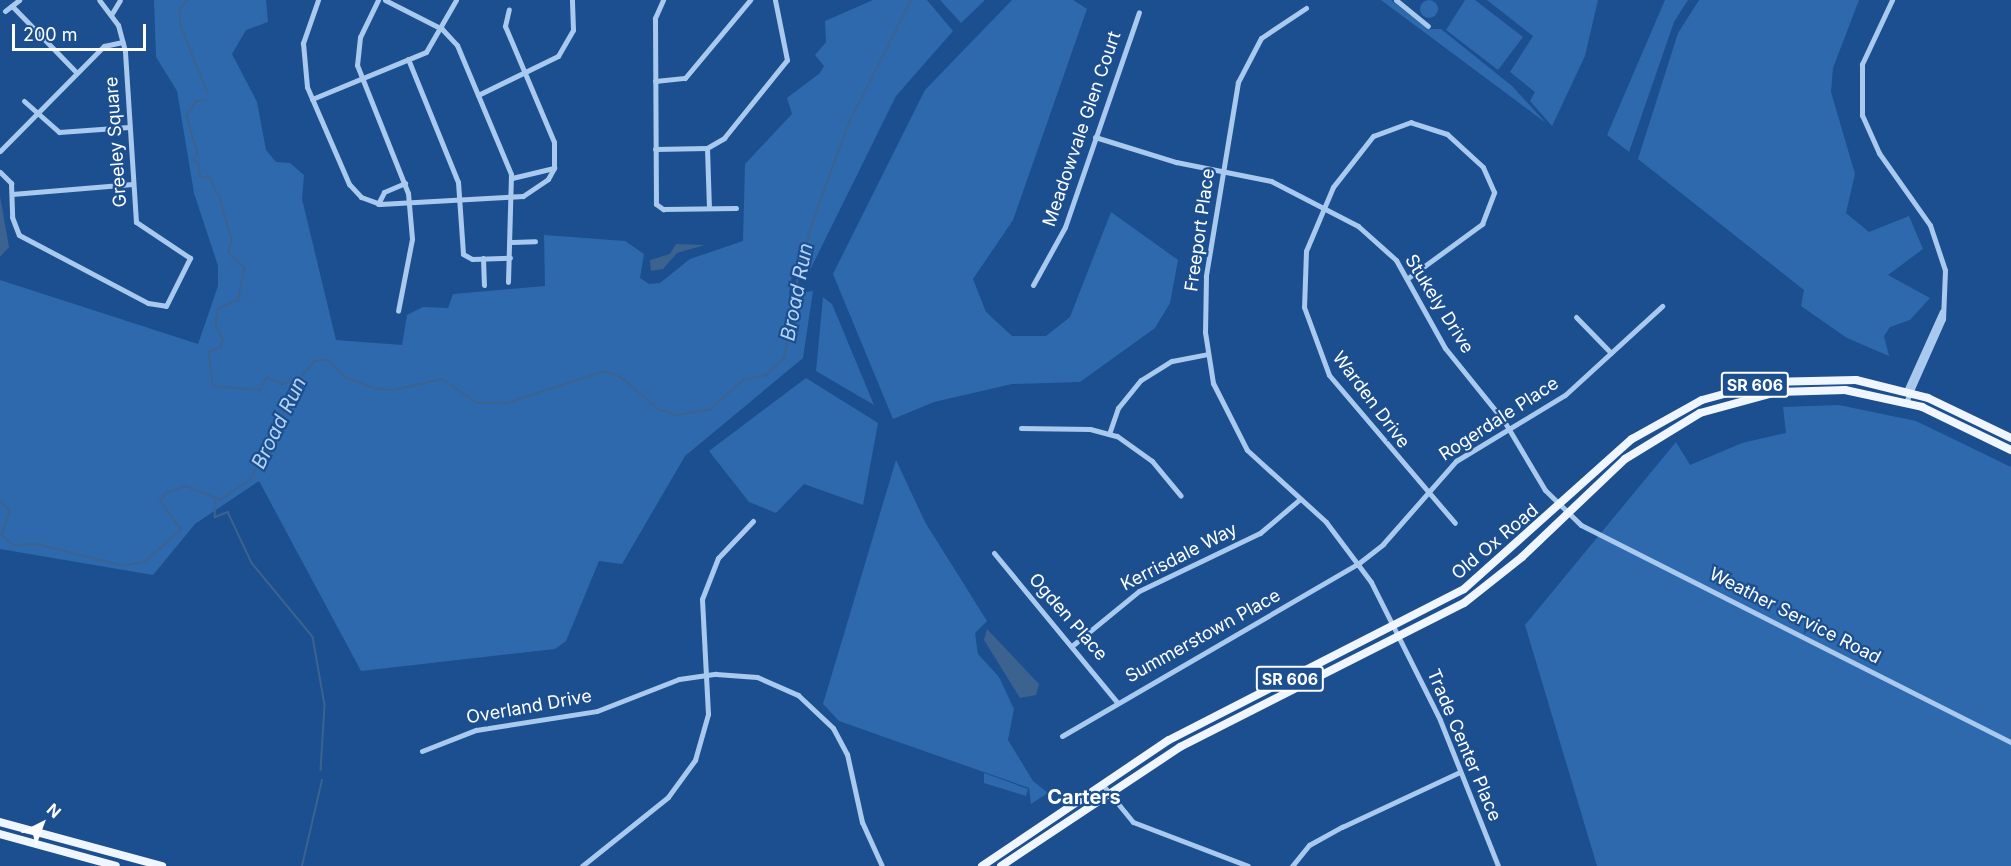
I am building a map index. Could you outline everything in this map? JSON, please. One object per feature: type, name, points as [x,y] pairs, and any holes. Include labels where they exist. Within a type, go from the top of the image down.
[{"type":"main road","name":"Old Ox Road","points":[[982,866],[1101,782],[1169,740],[1464,589],[1560,506],[1632,439],[1702,400],[1750,386],[1805,378],[1856,380],[1909,392],[2011,438]]},
{"type":"main road","name":"Old Ox Road","points":[[1001,866],[1108,791],[1219,726],[1398,638],[1481,590],[1651,440],[1721,406],[1776,392],[1822,389],[1906,402],[2011,450]]},
{"type":"main road","points":[[0,822],[162,866]]},
{"type":"main road","points":[[0,834],[116,866]]},
{"type":"street","points":[[5,11],[19,0]]},
{"type":"street","name":"Greeley Square","points":[[0,172],[11,183],[19,235],[163,309],[190,258],[138,226],[132,184],[123,42],[111,15],[99,0]]},
{"type":"street","points":[[111,15],[120,0]]},
{"type":"street","points":[[318,0],[302,51],[312,99],[349,184],[378,204],[513,197],[540,187],[554,168],[554,142],[505,26],[509,9]]},
{"type":"street","points":[[378,0],[357,45],[360,79],[405,183],[410,203],[411,247],[398,311]]},
{"type":"street","points":[[385,0],[442,29],[453,38],[478,95],[512,178],[512,242],[508,282]]},
{"type":"street","points":[[312,99],[426,52],[442,29],[456,0]]},
{"type":"street","points":[[478,95],[525,75],[564,49],[573,30],[572,0]]},
{"type":"street","points":[[663,0],[655,18],[655,149],[659,207],[736,208]]},
{"type":"street","points":[[655,81],[685,78],[750,0]]},
{"type":"street","points":[[655,149],[707,148],[724,138],[787,60],[775,0]]},
{"type":"street","points":[[1396,0],[1428,26]]},
{"type":"street","points":[[1892,0],[1862,64],[1862,115],[1879,153],[1936,237],[1945,270],[1943,319],[1906,402]]},
{"type":"street","points":[[12,6],[77,73]]},
{"type":"street","name":"Freeport Place","points":[[1306,8],[1261,38],[1244,64],[1222,171],[1206,276],[1207,354],[1221,406],[1238,438],[1300,499],[1359,563],[1398,638]]},
{"type":"street","name":"Meadowvale Glen Court","points":[[1033,285],[1065,227],[1139,12]]},
{"type":"street","points":[[0,151],[104,46],[123,42]]},
{"type":"street","points":[[408,59],[456,175],[463,254],[483,258],[510,258]]},
{"type":"street","points":[[24,101],[59,132],[129,127]]},
{"type":"street","points":[[1323,207],[1356,154],[1379,131],[1411,122],[1447,134],[1487,172],[1492,206],[1464,240],[1408,278]]},
{"type":"street","name":"Stukely Drive","points":[[1095,137],[1222,171],[1271,181],[1323,207],[1376,240],[1408,278],[1439,339],[1509,430],[1567,513]]},
{"type":"street","points":[[707,148],[709,208]]},
{"type":"street","points":[[512,178],[554,168]]},
{"type":"street","points":[[378,204],[384,192],[405,183]]},
{"type":"street","points":[[12,194],[132,184]]},
{"type":"street","name":"Warden Drive","points":[[1323,207],[1303,272],[1311,339],[1349,401],[1455,522]]},
{"type":"street","points":[[512,242],[535,241]]},
{"type":"street","points":[[483,258],[484,285]]},
{"type":"street","name":"Rogerdale Place","points":[[1359,563],[1383,544],[1427,489],[1456,461],[1565,395],[1662,306]]},
{"type":"street","points":[[1576,317],[1611,353]]},
{"type":"street","points":[[1109,434],[1123,400],[1141,380],[1172,361],[1207,354]]},
{"type":"street","points":[[1021,428],[1109,434],[1152,461],[1181,496]]},
{"type":"street","name":"Kerrisdale Way","points":[[1073,645],[1139,591],[1260,533],[1300,499]]},
{"type":"street","name":"Weather Service Road","points":[[1567,513],[2011,742]]},
{"type":"street","points":[[582,866],[669,797],[687,775],[706,726],[702,600],[706,582],[725,549],[753,521]]},
{"type":"street","name":"Ogden Place","points":[[994,553],[1073,645],[1117,702]]},
{"type":"street","name":"Summerstown Place","points":[[1062,736],[1359,563]]},
{"type":"street","name":"Trade Center Place","points":[[1398,638],[1460,772],[1498,866]]},
{"type":"street","name":"Overland Drive","points":[[422,751],[476,730],[583,714],[667,682],[706,675],[764,679],[819,712],[847,754],[862,822],[882,866]]},
{"type":"street","points":[[1292,866],[1309,845],[1342,827],[1460,772]]},
{"type":"street","points":[[1101,782],[1135,823],[1248,866]]},
{"type":"shaded area","points":[[154,0],[266,0],[268,22],[246,30],[232,54],[257,102],[266,150],[276,162],[290,163],[304,175],[302,199],[336,340],[402,345],[407,315],[423,307],[448,308],[453,294],[545,286],[544,235],[625,241],[644,254],[640,278],[649,284],[660,283],[690,259],[743,241],[745,164],[792,114],[787,98],[820,73],[824,66],[815,55],[826,42],[825,21],[873,0],[927,0],[953,31],[896,96],[809,272],[793,269],[789,294],[813,291],[803,358],[685,456],[622,564],[599,561],[566,641],[555,649],[361,671],[259,481],[195,524],[153,575],[0,549],[0,280],[198,344],[218,286],[218,266],[194,193],[177,91],[156,57]]},
{"type":"shaded area","points":[[940,0],[985,0],[961,23]]},
{"type":"shaded area","points":[[1012,0],[1073,0],[1087,9],[1013,220],[973,279],[986,312],[1012,336],[1046,336],[1070,317],[1111,212],[1178,260],[1170,303],[1155,328],[1080,382],[1012,384],[934,402],[893,419],[833,274],[925,90]]},
{"type":"shaded area","points":[[1381,0],[1391,0],[1428,29],[1441,29],[1512,86],[1546,123]]},
{"type":"shaded area","points":[[1429,0],[1435,3],[1438,9],[1435,15],[1429,18],[1423,15],[1420,9],[1423,3]]},
{"type":"shaded area","points":[[1465,0],[1475,0],[1523,37],[1498,70],[1446,30]]},
{"type":"shaded area","points":[[1487,0],[1598,0],[1585,56],[1552,126],[1530,101],[1535,92],[1510,72],[1533,36]]},
{"type":"shaded area","points":[[1665,0],[1688,0],[1674,22],[1629,152],[1607,135]]},
{"type":"shaded area","points":[[1699,0],[1859,0],[1833,68],[1831,92],[1855,174],[1846,213],[1869,232],[1909,216],[1923,249],[1888,275],[1930,298],[1910,320],[1890,327],[1884,336],[1889,356],[1847,338],[1801,306],[1804,290],[1638,159],[1678,33]]},
{"type":"shaded area","points":[[0,196],[9,247],[0,257]]},
{"type":"shaded area","points":[[676,244],[705,245],[677,253],[663,269],[651,271],[650,260],[670,254]]},
{"type":"shaded area","points":[[823,297],[832,304],[874,405],[816,371]]},
{"type":"shaded area","points":[[806,378],[878,423],[863,505],[804,484],[776,513],[749,502],[709,451]]},
{"type":"shaded area","points":[[1839,405],[1916,421],[2011,467],[2011,866],[1597,866],[1525,625],[1676,442],[1690,465],[1742,443],[1786,433],[1783,407]]},
{"type":"shaded area","points":[[896,460],[925,522],[987,621],[975,633],[978,654],[999,677],[1014,709],[1008,740],[1033,781],[1048,793],[1031,804],[1029,788],[839,721],[823,704]]},
{"type":"shaded area","points":[[987,629],[1039,684],[1036,695],[1020,698],[984,640]]},
{"type":"shaded area","points":[[984,773],[1028,789],[1026,796],[984,783]]},
{"type":"waterway","points":[[188,0],[180,10],[181,26],[208,93]]},
{"type":"waterway","name":"Broad Run","points":[[0,500],[10,511],[2,535],[14,545],[38,544],[123,566],[144,562],[181,530],[160,501],[166,493],[186,486],[220,500],[251,479],[300,378],[315,361],[328,360],[345,377],[374,388],[394,390],[442,379],[478,403],[507,403],[605,371],[621,377],[660,410],[677,415],[710,410],[743,380],[766,375],[784,359],[801,261],[817,209],[849,123],[911,0]]},
{"type":"waterway","points":[[206,100],[196,102],[187,116],[198,154],[193,160],[198,162],[201,178],[209,176],[221,201],[232,240],[229,253],[245,268],[239,300],[219,309],[216,325],[223,340],[221,348],[209,352],[213,386],[260,390],[267,377],[282,384],[297,379]]},
{"type":"waterway","points":[[216,500],[215,517],[228,512],[252,563],[313,637],[325,705],[321,770]]},
{"type":"waterway","points":[[302,866],[322,780]]},
{"type":"district","name":"Carters","points":[[1084,797]]}]
